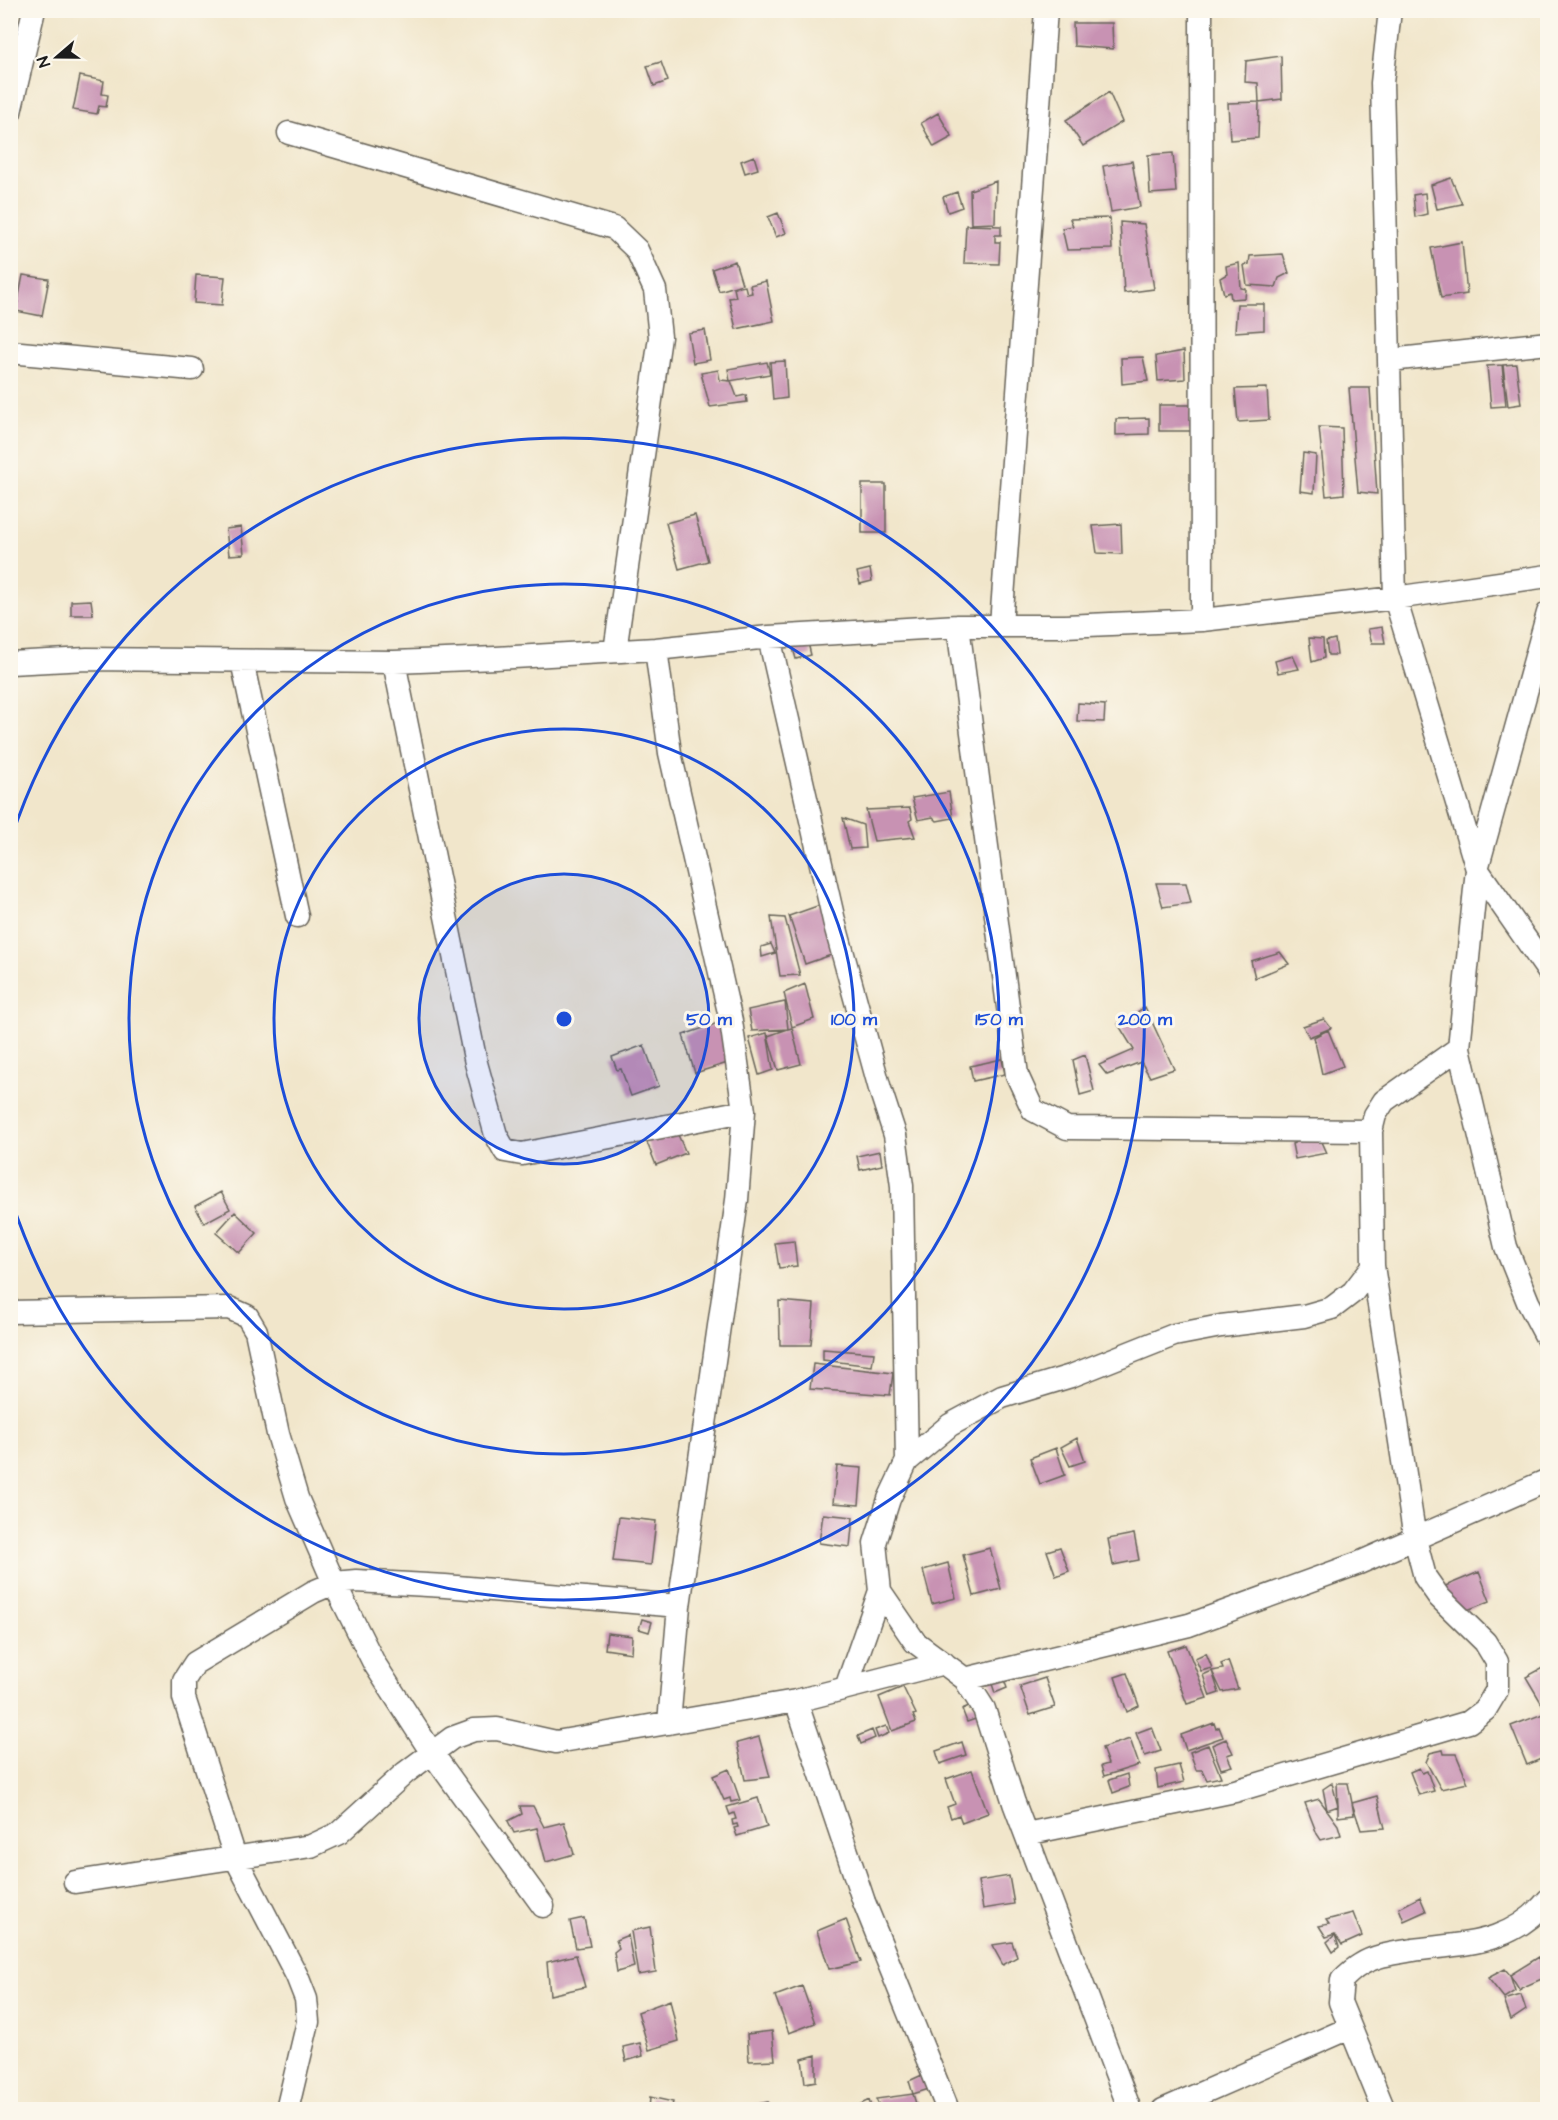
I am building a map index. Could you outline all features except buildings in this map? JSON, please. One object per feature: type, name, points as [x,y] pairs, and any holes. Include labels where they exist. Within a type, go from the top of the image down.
[{"type":"street","points":[[10,112],[34,10]]},
{"type":"street","points":[[1001,625],[1046,10]]},
{"type":"street","points":[[1201,10],[1202,620]]},
{"type":"street","points":[[1390,10],[1382,82],[1395,598],[1477,869],[1548,971]]},
{"type":"street","points":[[290,133],[614,228],[637,250],[656,290],[660,337],[615,651]]},
{"type":"street","points":[[1390,360],[1548,342]]},
{"type":"street","points":[[10,352],[192,369]]},
{"type":"street","points":[[10,663],[87,660],[394,662],[656,649],[770,637],[958,626],[1065,626],[1202,620],[1395,598],[1548,576]]},
{"type":"street","points":[[1548,613],[1477,869],[1460,1048],[1506,1247],[1528,1302],[1548,1340]]},
{"type":"street","points":[[958,626],[1017,1075],[1033,1110],[1067,1128],[1371,1131]]},
{"type":"street","points":[[770,637],[835,925],[895,1135],[902,1186],[907,1461]]},
{"type":"street","points":[[656,649],[670,753],[731,1021],[744,1111],[737,1200],[679,1606],[669,1723]]},
{"type":"street","points":[[242,661],[297,916]]},
{"type":"street","points":[[394,662],[476,1063],[496,1135],[506,1151],[522,1154],[744,1111]]},
{"type":"street","points":[[1026,1834],[1235,1791],[1469,1722],[1485,1710],[1497,1690],[1497,1662],[1485,1642],[1439,1597],[1425,1577],[1415,1539],[1373,1266],[1371,1131],[1375,1115],[1384,1101],[1460,1048]]},
{"type":"street","points":[[846,1688],[880,1591],[875,1543],[889,1499],[907,1461],[950,1425],[1002,1397],[1071,1376],[1173,1335],[1221,1326],[1304,1316],[1332,1308],[1353,1292],[1373,1266]]},
{"type":"street","points":[[10,1312],[229,1308],[247,1316],[256,1331],[278,1434],[297,1498],[334,1582],[374,1663],[432,1753],[543,1906]]},
{"type":"street","points":[[965,1680],[1189,1625],[1359,1563],[1548,1480]]},
{"type":"street","points":[[287,2109],[308,2022],[306,1999],[297,1976],[235,1857],[184,1698],[184,1680],[195,1663],[313,1592],[334,1582],[445,1586],[679,1606]]},
{"type":"street","points":[[880,1591],[915,1642],[965,1680],[984,1709],[1026,1834],[1130,2109]]},
{"type":"street","points":[[75,1882],[311,1846],[339,1833],[405,1773],[452,1738],[474,1730],[497,1729],[556,1742],[796,1701],[944,1663]]},
{"type":"street","points":[[796,1701],[864,1902],[948,2109]]},
{"type":"street","points":[[1384,2109],[1340,2002],[1342,1980],[1359,1965],[1387,1954],[1495,1938],[1511,1932],[1539,1911],[1548,1900]]},
{"type":"street","points":[[1162,2109],[1350,2028]]}]
